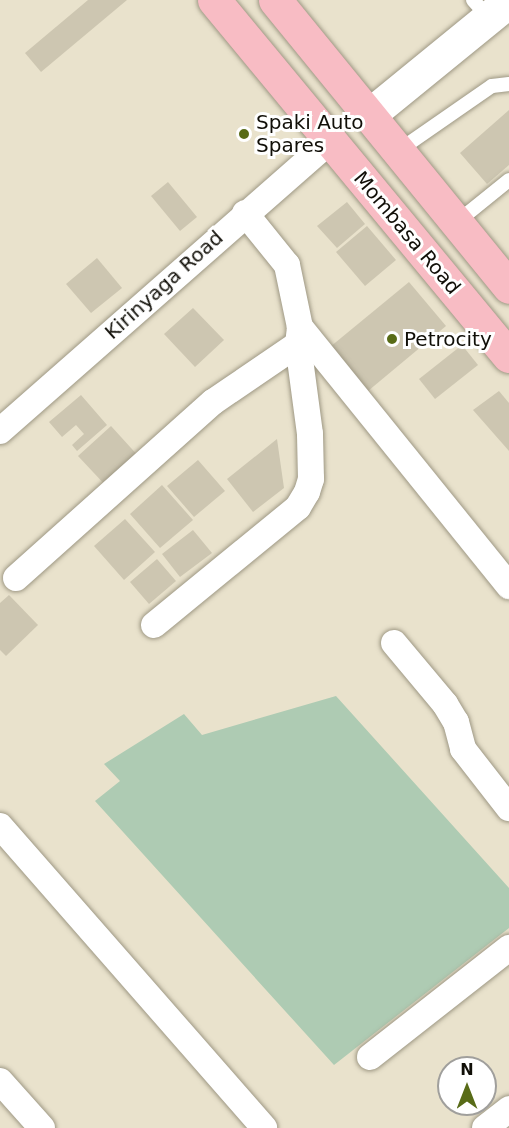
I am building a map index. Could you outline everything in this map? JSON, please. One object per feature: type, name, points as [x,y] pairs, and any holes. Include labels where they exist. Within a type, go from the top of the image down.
[{"type":"highway","name":"Mombasa Road","points":[[214,0],[509,356]]},
{"type":"highway","points":[[275,0],[509,287]]},
{"type":"highway","points":[[375,194],[403,157]]},
{"type":"street","points":[[369,115],[490,6]]},
{"type":"street","name":"Kirinyaga Road","points":[[0,432],[245,213],[330,141]]},
{"type":"street","points":[[154,625],[298,507],[307,492],[311,479],[310,434],[299,335],[287,265],[245,213]]},
{"type":"street","points":[[16,578],[213,402],[299,335]]},
{"type":"street","points":[[299,335],[509,586]]},
{"type":"street","points":[[394,643],[445,704],[456,722],[464,749],[509,808]]},
{"type":"street","points":[[0,826],[264,1128]]},
{"type":"street","points":[[370,1058],[509,948]]},
{"type":"street","points":[[0,1081],[42,1128]]},
{"type":"street","points":[[485,1128],[509,1109]]},
{"type":"lane","points":[[403,157],[492,86],[509,84]]},
{"type":"lane","points":[[456,222],[509,180]]},
{"type":"green space","points":[[336,696],[509,888],[509,928],[334,1065],[95,801],[120,781],[104,764],[184,714],[202,735]]},
{"type":"building","points":[[88,0],[127,0],[41,72],[25,53]]},
{"type":"building","points":[[509,110],[509,165],[487,184],[460,153]]},
{"type":"building","points":[[168,182],[197,217],[180,231],[151,196]]},
{"type":"building","points":[[347,202],[365,224],[337,248],[317,226]]},
{"type":"building","points":[[367,226],[396,260],[365,286],[336,252]]},
{"type":"building","points":[[97,258],[122,288],[91,313],[66,284]]},
{"type":"building","points":[[409,282],[446,326],[368,391],[330,347]]},
{"type":"building","points":[[193,308],[224,340],[195,367],[164,334]]},
{"type":"building","points":[[462,345],[478,365],[435,399],[419,379]]},
{"type":"building","points":[[499,391],[509,403],[509,451],[473,410]]},
{"type":"building","points":[[81,395],[107,425],[77,451],[72,445],[84,434],[76,425],[62,437],[49,422]]},
{"type":"building","points":[[111,426],[141,459],[108,488],[78,456]]},
{"type":"building","points":[[277,439],[284,488],[253,512],[227,479]]},
{"type":"building","points":[[198,460],[225,491],[194,517],[167,486]]},
{"type":"building","points":[[162,485],[193,520],[160,548],[130,514]]},
{"type":"building","points":[[125,519],[155,552],[124,580],[94,546]]},
{"type":"building","points":[[193,530],[212,553],[180,577],[162,554]]},
{"type":"building","points":[[157,559],[176,581],[149,604],[130,582]]},
{"type":"building","points":[[9,595],[38,625],[6,656],[0,650],[0,603]]},
{"type":"place","name":"Spaki Auto Spares","points":[[244,134]]},
{"type":"place","name":"Petrocity","points":[[392,339]]}]
